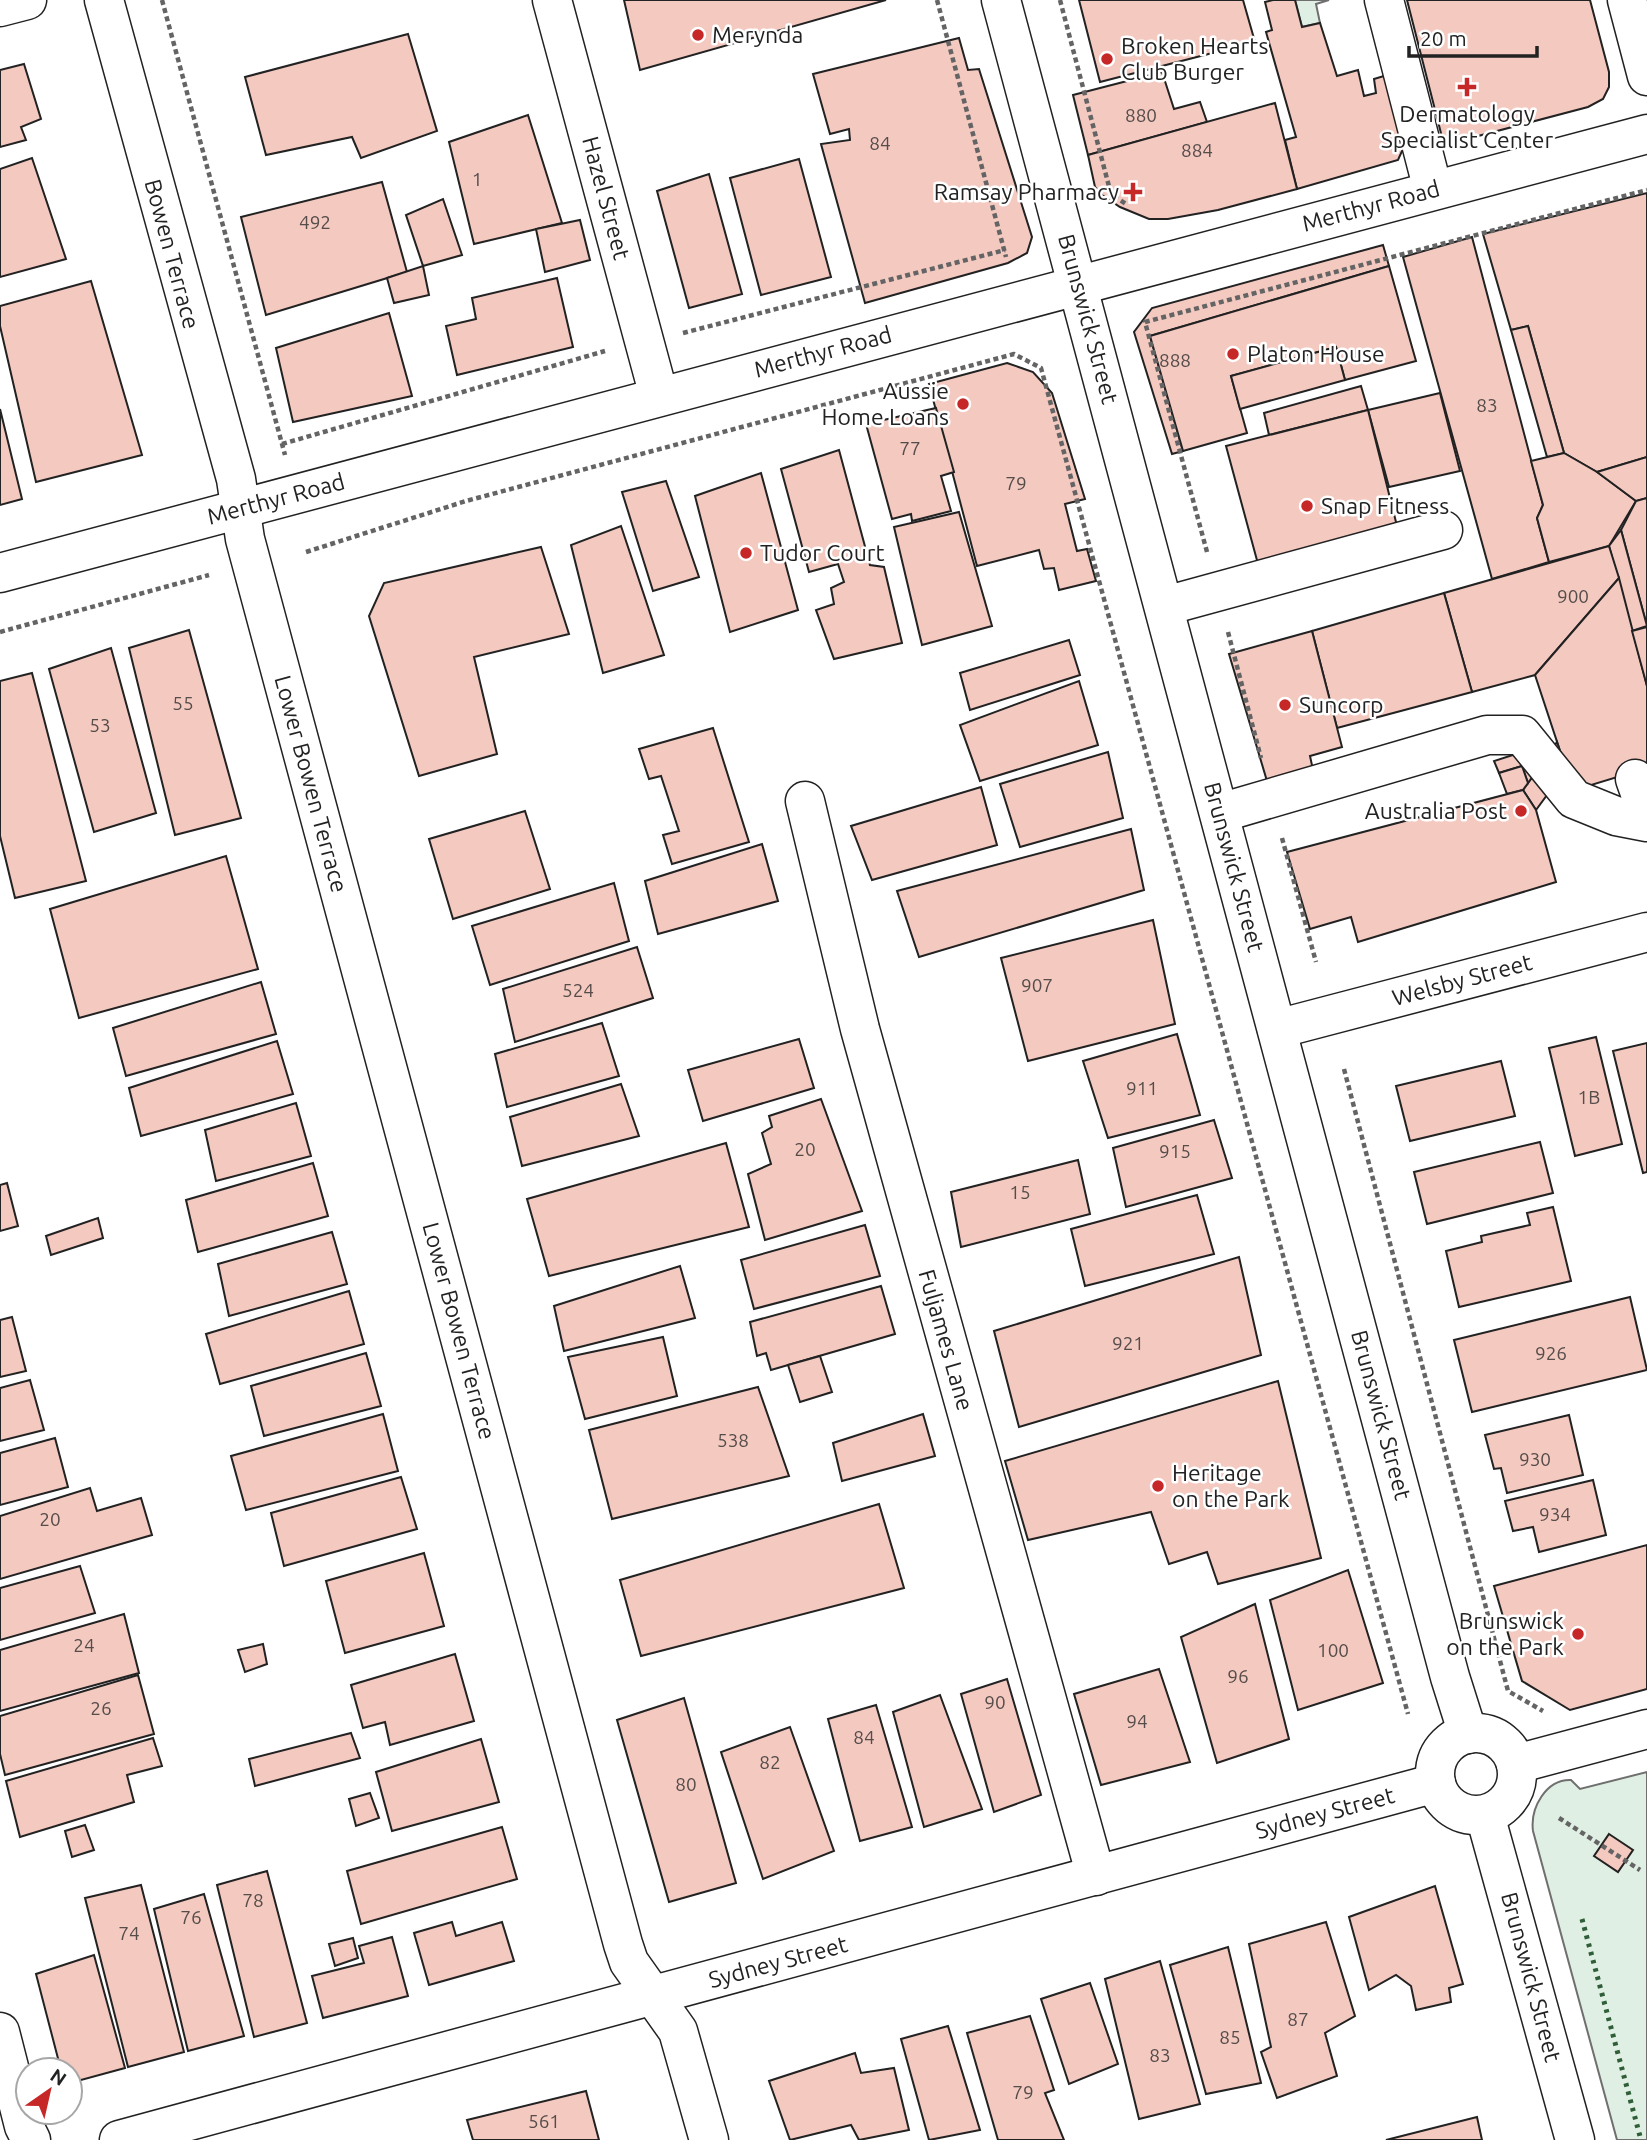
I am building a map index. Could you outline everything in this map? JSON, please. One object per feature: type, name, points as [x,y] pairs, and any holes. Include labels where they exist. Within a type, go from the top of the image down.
[{"type":"street","points":[[0,7],[27,0]]},
{"type":"street","name":"Bowen Terrace","points":[[104,0],[241,509]]},
{"type":"street","name":"Hazel Street","points":[[552,0],[659,396]]},
{"type":"street","name":"Brunswick Street","points":[[1001,0],[1450,1677],[1468,1734]]},
{"type":"street","points":[[1384,0],[1433,190]]},
{"type":"street","points":[[1627,0],[1647,76]]},
{"type":"street","name":"Merthyr Road","points":[[0,573],[1647,134]]},
{"type":"street","name":"Lower Bowen Terrace","points":[[241,509],[245,540],[629,1962],[678,2031],[709,2140]]},
{"type":"street","points":[[1165,606],[1443,530]]},
{"type":"street","points":[[1220,813],[1487,735],[1522,734],[1574,799],[1616,816],[1647,822]]},
{"type":"street","name":"Fuljames Lane","points":[[805,801],[860,1029],[1096,1876]]},
{"type":"street","name":"Welsby Street","points":[[1277,1029],[1647,932]]},
{"type":"street","points":[[1516,1764],[1647,1729]]},
{"type":"street","points":[[1468,1734],[1493,1737],[1511,1752],[1516,1764],[1517,1777],[1508,1801],[1485,1815],[1460,1812],[1441,1795],[1436,1783],[1439,1757],[1456,1738],[1468,1734]]},
{"type":"street","name":"Sydney Street","points":[[119,2140],[1436,1783]]},
{"type":"street","name":"Brunswick Street","points":[[1485,1815],[1575,2140]]},
{"type":"street","points":[[0,2032],[24,2126],[31,2140]]},
{"type":"path","points":[[162,0],[285,455]]},
{"type":"path","points":[[937,0],[1006,257]]},
{"type":"path","points":[[1060,0],[1111,194],[1126,204]]},
{"type":"path","points":[[1316,962],[1146,322],[1647,190]]},
{"type":"path","points":[[678,334],[1005,250]]},
{"type":"path","points":[[282,444],[613,349]]},
{"type":"path","points":[[1024,352],[1027,361]]},
{"type":"path","points":[[306,552],[466,501],[918,378],[1014,354],[1041,368],[1408,1714]]},
{"type":"path","points":[[0,632],[209,575]]},
{"type":"path","points":[[1344,1069],[1508,1691],[1544,1711]]},
{"type":"path","points":[[1559,1818],[1640,1870]]},
{"type":"green space","points":[[1295,0],[1329,0],[1316,4],[1320,23],[1302,27]]},
{"type":"green space","points":[[1647,1772],[1647,2140],[1617,2140],[1533,1831],[1533,1822],[1537,1804],[1554,1784],[1571,1780],[1580,1789]]},
{"type":"building","name":"Merynda","points":[[624,0],[886,0],[640,70]]},
{"type":"building","points":[[1079,0],[1243,0],[1255,42],[1100,82]]},
{"type":"building","points":[[1295,0],[1302,27],[1320,23],[1337,76],[1358,70],[1364,96],[1376,93],[1374,79],[1397,72],[1412,129],[1398,160],[1297,189],[1285,140],[1296,137],[1266,32],[1272,30],[1265,2]]},
{"type":"building","points":[[1407,0],[1590,0],[1609,72],[1609,87],[1603,99],[1588,107],[1444,145]]},
{"type":"building","points":[[408,34],[437,131],[361,158],[352,137],[266,155],[245,77]]},
{"type":"building","points":[[959,38],[968,70],[979,69],[1032,237],[1027,253],[1008,263],[865,303],[821,144],[850,140],[849,129],[830,134],[813,74]]},
{"type":"building","points":[[24,64],[41,119],[21,127],[26,140],[0,147],[0,70]]},
{"type":"building","points":[[1162,72],[1174,109],[1200,102],[1207,122],[1088,155],[1073,95]]},
{"type":"building","points":[[1275,103],[1297,189],[1218,210],[1168,219],[1149,219],[1120,207],[1095,187],[1088,155]]},
{"type":"building","points":[[528,115],[562,223],[474,244],[449,142]]},
{"type":"building","points":[[32,158],[66,259],[0,277],[0,169]]},
{"type":"building","points":[[799,159],[831,277],[761,295],[730,178]]},
{"type":"building","points":[[709,174],[742,294],[689,308],[657,191]]},
{"type":"building","points":[[382,182],[407,272],[266,315],[241,217]]},
{"type":"building","points":[[1647,193],[1647,457],[1597,472],[1564,453],[1528,326],[1511,330],[1483,234]]},
{"type":"building","points":[[443,199],[462,255],[423,266],[406,215]]},
{"type":"building","points":[[580,220],[590,260],[545,272],[536,229]]},
{"type":"building","points":[[1472,237],[1543,505],[1537,518],[1549,562],[1492,579],[1403,257]]},
{"type":"building","points":[[1383,245],[1389,266],[1150,336],[1183,451],[1172,454],[1134,332],[1152,308]]},
{"type":"building","points":[[423,266],[429,295],[394,303],[387,278]]},
{"type":"building","name":"Platon House","points":[[1389,266],[1416,361],[1345,380],[1336,347],[1231,376],[1247,433],[1183,451],[1150,336]]},
{"type":"building","points":[[557,278],[573,347],[457,375],[446,326],[476,319],[472,298]]},
{"type":"building","points":[[91,281],[142,455],[36,482],[0,326],[0,306]]},
{"type":"building","points":[[389,313],[412,396],[293,422],[276,348]]},
{"type":"building","points":[[1528,326],[1564,453],[1547,457],[1511,330]]},
{"type":"building","points":[[1336,347],[1345,380],[1240,409],[1231,376]]},
{"type":"building","points":[[1007,363],[1033,372],[1052,393],[1085,499],[1065,504],[1077,551],[1087,549],[1096,581],[1059,590],[1054,568],[1044,569],[1039,550],[977,566],[929,384]]},
{"type":"building","points":[[1361,386],[1368,410],[1269,435],[1264,413]]},
{"type":"building","points":[[1440,393],[1460,471],[1389,487],[1368,410]]},
{"type":"building","points":[[936,408],[954,472],[941,476],[951,511],[912,521],[911,514],[892,519],[866,424]]},
{"type":"building","points":[[0,409],[22,499],[0,505]]},
{"type":"building","points":[[1368,410],[1397,526],[1258,564],[1226,446]]},
{"type":"building","points":[[839,450],[870,565],[884,567],[902,643],[834,659],[816,610],[834,604],[831,588],[844,582],[838,564],[809,572],[781,469]]},
{"type":"building","points":[[1564,453],[1597,472],[1636,501],[1609,546],[1549,562],[1537,518],[1543,505],[1531,461]]},
{"type":"building","points":[[1647,457],[1647,498],[1636,501],[1597,472]]},
{"type":"building","name":"Tudor Court","points":[[761,473],[798,610],[730,632],[695,496]]},
{"type":"building","points":[[666,481],[699,577],[653,591],[622,492]]},
{"type":"building","points":[[1647,498],[1647,626],[1621,530],[1636,501]]},
{"type":"building","points":[[959,512],[992,626],[922,645],[894,527]]},
{"type":"building","points":[[621,526],[664,655],[603,673],[571,545]]},
{"type":"building","points":[[1621,530],[1647,626],[1632,631],[1609,546]]},
{"type":"building","points":[[1609,546],[1619,578],[1535,675],[1472,692],[1444,593]]},
{"type":"building","points":[[541,547],[569,634],[474,657],[497,754],[419,776],[369,616],[384,583]]},
{"type":"building","points":[[1619,578],[1647,686],[1647,768],[1588,786],[1566,769],[1535,675]]},
{"type":"building","points":[[1444,593],[1472,692],[1337,728],[1312,631]]},
{"type":"building","points":[[1647,627],[1647,686],[1632,631]]},
{"type":"building","points":[[189,630],[241,818],[175,835],[129,648]]},
{"type":"building","points":[[1312,631],[1342,747],[1310,756],[1313,770],[1267,781],[1229,654]]},
{"type":"building","points":[[1069,640],[1080,675],[970,710],[960,673]]},
{"type":"building","points":[[111,648],[156,813],[94,832],[49,669]]},
{"type":"building","points":[[32,673],[86,881],[15,898],[0,836],[0,681]]},
{"type":"building","points":[[1079,681],[1098,745],[980,781],[960,725]]},
{"type":"building","points":[[713,728],[749,842],[672,864],[663,835],[679,831],[661,776],[649,779],[639,749]]},
{"type":"building","points":[[1557,742],[1566,769],[1536,810],[1523,790]]},
{"type":"building","points":[[1108,752],[1123,818],[1020,847],[1000,784]]},
{"type":"building","points":[[1519,753],[1533,776],[1528,783],[1522,766],[1499,773],[1494,761]]},
{"type":"building","points":[[1522,766],[1528,783],[1523,790],[1507,794],[1499,773]]},
{"type":"building","points":[[981,787],[997,845],[872,880],[851,826]]},
{"type":"building","points":[[1523,790],[1536,810],[1556,882],[1358,942],[1351,917],[1310,929],[1287,852]]},
{"type":"building","points":[[525,811],[550,889],[453,919],[429,839]]},
{"type":"building","points":[[1131,829],[1144,890],[919,957],[897,891]]},
{"type":"building","points":[[762,844],[778,901],[658,934],[645,881]]},
{"type":"building","points":[[226,856],[258,969],[79,1018],[50,909]]},
{"type":"building","points":[[614,883],[629,941],[490,985],[472,926]]},
{"type":"building","points":[[1153,920],[1175,1024],[1028,1061],[1001,958]]},
{"type":"building","points":[[637,947],[653,998],[515,1042],[503,989]]},
{"type":"building","points":[[261,982],[276,1034],[126,1076],[113,1028]]},
{"type":"building","points":[[602,1023],[619,1076],[507,1107],[495,1054]]},
{"type":"building","points":[[1177,1034],[1200,1115],[1108,1138],[1083,1061]]},
{"type":"building","points":[[1596,1037],[1622,1144],[1575,1156],[1549,1048]]},
{"type":"building","points":[[799,1039],[814,1088],[703,1121],[688,1070]]},
{"type":"building","points":[[277,1041],[293,1094],[141,1136],[129,1088]]},
{"type":"building","points":[[1647,1043],[1647,1172],[1643,1173],[1613,1051]]},
{"type":"building","points":[[1501,1061],[1515,1116],[1410,1141],[1396,1086]]},
{"type":"building","points":[[621,1084],[639,1136],[522,1166],[510,1117]]},
{"type":"building","points":[[821,1099],[862,1211],[765,1240],[748,1174],[771,1164],[762,1133],[772,1127],[769,1116]]},
{"type":"building","points":[[296,1103],[311,1156],[216,1181],[205,1130]]},
{"type":"building","points":[[1214,1120],[1232,1178],[1126,1207],[1113,1148]]},
{"type":"building","points":[[1540,1142],[1553,1193],[1427,1224],[1414,1172]]},
{"type":"building","points":[[726,1143],[749,1227],[549,1276],[527,1199]]},
{"type":"building","points":[[1078,1160],[1090,1214],[961,1247],[951,1192]]},
{"type":"building","points":[[313,1163],[328,1216],[198,1252],[186,1200]]},
{"type":"building","points":[[7,1183],[18,1226],[0,1231],[0,1185]]},
{"type":"building","points":[[1197,1195],[1214,1254],[1085,1286],[1071,1229]]},
{"type":"building","points":[[1553,1207],[1571,1281],[1459,1307],[1446,1251],[1482,1242],[1481,1236],[1530,1225],[1527,1213]]},
{"type":"building","points":[[98,1218],[103,1238],[51,1255],[46,1236]]},
{"type":"building","points":[[865,1225],[880,1276],[754,1309],[741,1260]]},
{"type":"building","points":[[332,1232],[347,1284],[229,1316],[218,1264]]},
{"type":"building","points":[[1239,1257],[1261,1355],[1019,1427],[994,1331]]},
{"type":"building","points":[[680,1266],[695,1318],[564,1351],[554,1306]]},
{"type":"building","points":[[881,1286],[895,1334],[771,1370],[766,1353],[757,1356],[750,1322]]},
{"type":"building","points":[[349,1291],[364,1344],[220,1384],[206,1334]]},
{"type":"building","points":[[1630,1297],[1647,1370],[1472,1412],[1454,1340]]},
{"type":"building","points":[[12,1317],[26,1371],[0,1377],[0,1320]]},
{"type":"building","points":[[663,1337],[677,1396],[585,1419],[568,1357]]},
{"type":"building","points":[[366,1353],[381,1406],[264,1436],[251,1386]]},
{"type":"building","points":[[820,1356],[832,1392],[800,1402],[788,1365]]},
{"type":"building","points":[[30,1380],[44,1430],[0,1441],[0,1388]]},
{"type":"building","name":"Heritage on the Park","points":[[1278,1381],[1321,1558],[1218,1584],[1207,1552],[1169,1564],[1151,1512],[1028,1540],[1005,1461]]},
{"type":"building","points":[[758,1387],[789,1476],[612,1519],[589,1430]]},
{"type":"building","points":[[383,1414],[398,1471],[246,1510],[231,1456]]},
{"type":"building","points":[[923,1414],[935,1456],[842,1481],[833,1443]]},
{"type":"building","points":[[1569,1415],[1583,1475],[1507,1493],[1501,1468],[1494,1469],[1485,1435]]},
{"type":"building","points":[[55,1438],[68,1487],[0,1505],[0,1453]]},
{"type":"building","points":[[401,1477],[417,1529],[284,1566],[271,1513]]},
{"type":"building","points":[[1593,1480],[1606,1535],[1539,1552],[1533,1527],[1513,1531],[1505,1501]]},
{"type":"building","points":[[90,1488],[97,1511],[141,1498],[152,1535],[0,1579],[0,1516]]},
{"type":"building","points":[[879,1504],[904,1588],[641,1656],[620,1580]]},
{"type":"building","name":"Brunswick on the Park","points":[[1647,1545],[1647,1689],[1570,1710],[1522,1681],[1494,1586]]},
{"type":"building","points":[[424,1553],[444,1626],[345,1653],[326,1581]]},
{"type":"building","points":[[80,1566],[95,1613],[0,1640],[0,1588]]},
{"type":"building","points":[[1348,1570],[1383,1683],[1298,1710],[1270,1600]]},
{"type":"building","points":[[1255,1604],[1289,1739],[1217,1763],[1181,1637]]},
{"type":"building","points":[[124,1614],[139,1673],[0,1711],[0,1650]]},
{"type":"building","points":[[263,1644],[267,1664],[245,1672],[238,1650]]},
{"type":"building","points":[[455,1654],[474,1721],[390,1745],[385,1722],[363,1728],[351,1685]]},
{"type":"building","points":[[1159,1669],[1190,1762],[1101,1785],[1074,1694]]},
{"type":"building","points":[[138,1675],[154,1734],[5,1775],[0,1754],[0,1716]]},
{"type":"building","points":[[1007,1679],[1041,1795],[994,1812],[961,1694]]},
{"type":"building","points":[[940,1695],[982,1809],[924,1827],[893,1712]]},
{"type":"building","points":[[684,1698],[736,1883],[669,1902],[617,1720]]},
{"type":"building","points":[[876,1705],[912,1827],[860,1841],[828,1719]]},
{"type":"building","points":[[790,1727],[834,1851],[763,1879],[721,1752]]},
{"type":"building","points":[[351,1733],[360,1758],[255,1786],[249,1759]]},
{"type":"building","points":[[153,1738],[162,1766],[127,1775],[134,1802],[20,1837],[6,1781]]},
{"type":"building","points":[[481,1739],[499,1802],[392,1831],[376,1772]]},
{"type":"building","points":[[370,1793],[379,1818],[356,1826],[349,1799]]},
{"type":"building","points":[[85,1825],[94,1850],[72,1857],[65,1831]]},
{"type":"building","points":[[502,1827],[517,1879],[361,1924],[347,1871]]},
{"type":"building","points":[[1609,1834],[1633,1850],[1618,1872],[1594,1856]]},
{"type":"building","points":[[267,1871],[307,2023],[254,2037],[217,1885]]},
{"type":"building","points":[[141,1885],[184,2052],[128,2067],[85,1898]]},
{"type":"building","points":[[1435,1886],[1463,1984],[1449,1988],[1451,2002],[1416,2010],[1411,1986],[1396,1975],[1369,1990],[1349,1917]]},
{"type":"building","points":[[204,1894],[244,2036],[188,2051],[154,1909]]},
{"type":"building","points":[[452,1922],[456,1936],[502,1922],[514,1961],[429,1985],[414,1933]]},
{"type":"building","points":[[1326,1922],[1355,2016],[1325,2033],[1337,2076],[1277,2098],[1261,2052],[1271,2047],[1249,1944]]},
{"type":"building","points":[[392,1937],[408,1996],[323,2018],[312,1976],[364,1963],[359,1946]]},
{"type":"building","points":[[353,1938],[358,1958],[335,1966],[329,1944]]},
{"type":"building","points":[[1228,1947],[1261,2083],[1206,2094],[1170,1965]]},
{"type":"building","points":[[94,1955],[125,2068],[84,2079],[84,2056],[57,2056],[36,1974]]},
{"type":"building","points":[[1160,1961],[1200,2104],[1139,2119],[1105,1979]]},
{"type":"building","points":[[1090,1983],[1118,2064],[1069,2084],[1041,1999]]},
{"type":"building","points":[[1030,2016],[1054,2090],[1045,2093],[1064,2140],[998,2140],[967,2033]]},
{"type":"building","points":[[948,2026],[980,2130],[929,2140],[901,2039]]},
{"type":"building","points":[[855,2053],[861,2073],[894,2068],[909,2130],[859,2140],[851,2125],[790,2140],[769,2081]]},
{"type":"building","points":[[586,2091],[599,2140],[473,2140],[467,2120]]},
{"type":"building","points":[[1477,2117],[1482,2140],[1386,2140]]},
{"type":"hedge","points":[[1582,1919],[1641,2140]]},
{"type":"place","name":"Merynda","points":[[698,35]]},
{"type":"place","name":"Broken Hearts Club Burger","points":[[1107,59]]},
{"type":"place","name":"Dermatology Specialist Center","points":[[1467,87]]},
{"type":"place","name":"Ramsay Pharmacy","points":[[1133,192]]},
{"type":"place","name":"Platon House","points":[[1233,354]]},
{"type":"place","name":"Aussie Home Loans","points":[[963,404]]},
{"type":"place","name":"Snap Fitness","points":[[1307,506]]},
{"type":"place","name":"Tudor Court","points":[[746,553]]},
{"type":"place","name":"Suncorp","points":[[1285,705]]},
{"type":"place","name":"Australia Post","points":[[1521,811]]},
{"type":"place","name":"Heritage on the Park","points":[[1158,1486]]},
{"type":"place","name":"Brunswick on the Park","points":[[1578,1634]]}]
